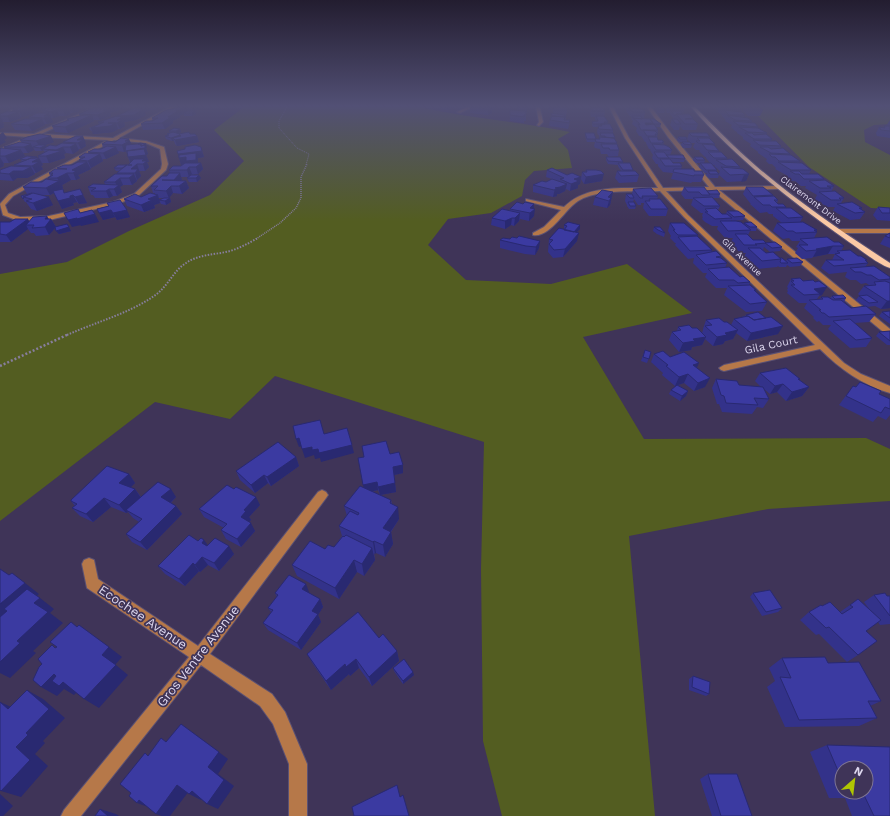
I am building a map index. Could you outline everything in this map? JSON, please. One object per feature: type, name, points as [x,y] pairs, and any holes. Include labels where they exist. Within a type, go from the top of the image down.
[{"type":"main road","name":"Clairemont Drive","points":[[732,145],[778,187],[837,231],[890,266]]},
{"type":"street","points":[[0,151],[13,145]]},
{"type":"street","points":[[104,145],[11,195],[2,205],[5,214],[19,219],[31,220],[59,217],[115,203],[136,195],[163,170],[165,164],[162,148],[156,145]]},
{"type":"street","name":"Gila Avenue","points":[[632,145],[661,189],[686,216],[823,346],[841,365],[858,376],[890,390]]},
{"type":"street","points":[[678,145],[713,188],[890,333]]},
{"type":"street","points":[[535,234],[543,232],[576,200],[602,191],[778,187]]},
{"type":"street","points":[[528,200],[566,209]]},
{"type":"street","points":[[837,231],[890,230]]},
{"type":"street","name":"Gila Court","points":[[724,368],[823,346]]},
{"type":"street","name":"Gros Ventre Avenue","points":[[70,816],[200,655],[322,495]]},
{"type":"street","name":"Ecochee Avenue","points":[[89,564],[92,583],[266,700],[279,718],[298,764],[298,816]]},
{"type":"path","points":[[0,366],[80,329],[135,307],[156,296],[183,264],[192,259],[231,250],[281,224],[291,215],[300,200],[302,176],[308,164],[309,154],[294,145]]},
{"type":"green space","points":[[229,145],[564,145],[568,150],[572,168],[534,171],[525,180],[522,196],[491,213],[448,219],[428,245],[466,280],[551,284],[627,264],[692,313],[583,337],[644,439],[866,438],[890,449],[890,501],[768,509],[629,536],[655,816],[502,816],[483,741],[481,569],[484,442],[275,376],[230,419],[155,402],[0,521],[0,274],[67,262],[129,231],[210,195],[244,161]]},
{"type":"green space","points":[[787,145],[871,145],[890,155],[890,209],[871,208],[809,167]]},
{"type":"building","points":[[10,145],[28,145],[24,147],[4,147]]},
{"type":"building","points":[[38,145],[46,145],[40,148],[33,147]]},
{"type":"building","points":[[50,145],[74,145],[56,150],[43,149]]},
{"type":"building","points":[[126,145],[145,145],[145,148],[125,151]]},
{"type":"building","points":[[195,145],[201,147],[202,151],[178,154],[177,151],[185,149],[185,147]]},
{"type":"building","points":[[602,145],[617,145],[619,150],[610,150],[609,148],[603,148]]},
{"type":"building","points":[[653,145],[665,145],[672,150],[656,150]]},
{"type":"building","points":[[703,145],[714,145],[719,151],[707,150]]},
{"type":"building","points":[[107,146],[116,147],[103,153],[88,152],[94,149],[101,149]]},
{"type":"building","points":[[760,147],[768,147],[771,149],[783,148],[790,154],[771,153]]},
{"type":"building","points":[[1,148],[21,150],[5,156],[0,156]]},
{"type":"building","points":[[144,149],[146,155],[128,157],[127,151]]},
{"type":"building","points":[[49,150],[62,151],[46,156],[38,156]]},
{"type":"building","points":[[654,152],[664,152],[669,158],[658,158]]},
{"type":"building","points":[[708,152],[721,152],[727,158],[714,158]]},
{"type":"building","points":[[85,153],[100,154],[88,161],[79,160],[85,157],[79,157]]},
{"type":"building","points":[[196,153],[196,160],[186,161],[186,157],[179,158],[179,155]]},
{"type":"building","points":[[769,154],[791,155],[800,161],[779,161]]},
{"type":"building","points":[[666,155],[683,155],[685,159],[669,158]]},
{"type":"building","points":[[27,156],[37,157],[26,160],[20,159]]},
{"type":"building","points":[[606,157],[620,157],[623,162],[608,161]]},
{"type":"building","points":[[694,157],[702,157],[705,160],[697,160]]},
{"type":"building","points":[[31,158],[39,158],[32,162],[39,162],[32,166],[14,165]]},
{"type":"building","points":[[134,159],[144,159],[142,161],[147,161],[143,164],[137,164],[131,169],[138,169],[135,173],[117,173]]},
{"type":"building","points":[[660,159],[670,159],[673,163],[680,163],[682,166],[665,166]]},
{"type":"building","points":[[732,159],[740,167],[726,166],[716,160]]},
{"type":"building","points":[[78,162],[87,162],[72,170],[76,171],[73,173],[67,173],[57,178],[48,178],[53,175],[51,175],[53,173],[49,173],[55,169],[67,169],[57,168],[64,165],[72,165]]},
{"type":"building","points":[[778,162],[802,163],[811,170],[791,170]]},
{"type":"building","points":[[185,163],[201,163],[196,167],[189,167],[187,170],[169,170],[173,166],[181,166]]},
{"type":"building","points":[[618,163],[630,163],[633,170],[623,170]]},
{"type":"building","points":[[700,163],[711,163],[717,170],[706,170]]},
{"type":"building","points":[[118,165],[127,165],[123,168],[114,168]]},
{"type":"building","points":[[11,166],[31,167],[23,171],[13,171],[9,174],[0,173],[0,170]]},
{"type":"building","points":[[721,167],[743,169],[749,174],[730,175]]},
{"type":"building","points":[[552,168],[567,175],[572,173],[581,177],[574,179],[579,181],[571,184],[560,179],[564,178],[547,170]]},
{"type":"building","points":[[674,169],[694,169],[694,171],[702,171],[704,175],[694,176],[673,172]]},
{"type":"building","points":[[586,170],[601,171],[604,174],[586,177],[582,172],[587,172]]},
{"type":"building","points":[[617,171],[635,171],[639,175],[621,176]]},
{"type":"building","points":[[708,171],[716,171],[719,174],[710,174]]},
{"type":"building","points":[[790,171],[799,171],[802,174],[818,174],[824,179],[804,179],[799,174],[795,174]]},
{"type":"building","points":[[169,173],[180,173],[174,180],[162,180],[186,181],[179,186],[171,186],[166,191],[154,190],[158,186],[151,186],[162,176],[167,176]]},
{"type":"building","points":[[115,174],[134,174],[129,178],[120,178],[115,182],[104,182]]},
{"type":"building","points":[[191,175],[199,175],[196,178],[187,178]]},
{"type":"building","points":[[46,179],[59,181],[46,188],[23,187],[31,182],[42,182]]},
{"type":"building","points":[[552,179],[567,184],[555,188],[558,188],[554,190],[533,185],[542,181],[546,182]]},
{"type":"building","points":[[825,180],[834,186],[827,186],[831,188],[820,188],[809,181]]},
{"type":"building","points":[[93,184],[119,185],[114,189],[109,189],[106,191],[91,191],[96,188],[88,187]]},
{"type":"building","points":[[684,187],[704,187],[710,195],[702,195],[699,192],[688,192]]},
{"type":"building","points":[[746,187],[763,187],[773,195],[753,196]]},
{"type":"building","points":[[651,188],[658,196],[642,196],[643,198],[640,198],[633,189]]},
{"type":"building","points":[[63,189],[64,193],[80,189],[83,195],[75,197],[73,195],[70,196],[70,198],[58,201],[53,191]]},
{"type":"building","points":[[602,190],[613,192],[608,197],[611,198],[609,201],[595,197]]},
{"type":"building","points":[[717,190],[720,194],[710,194],[707,191]]},
{"type":"building","points":[[835,191],[844,198],[839,198],[841,200],[831,200],[819,192]]},
{"type":"building","points":[[32,193],[23,197],[23,199],[21,196]]},
{"type":"building","points":[[33,193],[49,197],[33,203],[26,201],[32,199],[23,197]]},
{"type":"building","points":[[150,193],[158,195],[148,199],[152,200],[141,205],[124,199],[135,194],[141,197]]},
{"type":"building","points":[[626,194],[632,194],[634,198],[630,198]]},
{"type":"building","points":[[774,196],[778,200],[774,200],[778,204],[783,204],[786,207],[772,207],[770,205],[763,205],[754,197]]},
{"type":"building","points":[[712,197],[720,206],[704,206],[693,198]]},
{"type":"building","points":[[170,198],[165,201],[159,200]]},
{"type":"building","points":[[649,199],[660,199],[668,209],[651,209],[645,201],[650,201]]},
{"type":"building","points":[[120,200],[127,210],[113,213],[111,210],[99,213],[97,209],[109,206],[107,203]]},
{"type":"building","points":[[517,202],[523,204],[525,202],[534,204],[530,208],[535,209],[530,213],[510,209]]},
{"type":"building","points":[[628,202],[634,202],[636,206],[630,206]]},
{"type":"building","points":[[852,202],[862,208],[859,208],[865,212],[855,213],[837,204]]},
{"type":"building","points":[[878,207],[890,208],[890,213],[882,213]]},
{"type":"building","points":[[716,208],[722,214],[727,214],[732,218],[715,219],[705,212],[708,212],[705,209]]},
{"type":"building","points":[[776,208],[791,208],[803,217],[788,218]]},
{"type":"building","points":[[78,209],[80,213],[92,210],[95,214],[68,220],[64,213]]},
{"type":"building","points":[[502,209],[520,213],[515,218],[505,221],[492,218]]},
{"type":"building","points":[[727,211],[738,211],[745,216],[734,217]]},
{"type":"building","points":[[47,216],[45,219],[51,219],[45,227],[32,228],[34,225],[26,225],[33,217]]},
{"type":"building","points":[[15,219],[28,219],[6,235],[0,234],[0,222],[10,222]]},
{"type":"building","points":[[720,221],[741,222],[751,230],[728,231]]},
{"type":"building","points":[[568,222],[580,225],[574,232],[564,230],[567,226],[564,225]]},
{"type":"building","points":[[751,222],[757,227],[750,227],[744,223]]},
{"type":"building","points":[[803,222],[817,230],[814,230],[817,232],[796,233],[793,231],[787,231],[777,223]]},
{"type":"building","points":[[670,223],[684,223],[698,235],[678,235],[673,230],[675,230]]},
{"type":"building","points":[[67,224],[69,227],[56,231],[55,227]]},
{"type":"building","points":[[654,227],[660,227],[665,233],[658,230]]},
{"type":"building","points":[[559,228],[579,233],[565,249],[554,250],[549,244],[553,240],[549,239]]},
{"type":"building","points":[[890,233],[890,238],[885,236]]},
{"type":"building","points":[[735,234],[747,234],[753,240],[763,240],[766,243],[744,245]]},
{"type":"building","points":[[519,236],[540,241],[536,247],[500,240],[503,238],[517,238]]},
{"type":"building","points":[[697,236],[712,250],[690,251],[678,237]]},
{"type":"building","points":[[827,237],[844,246],[833,246],[806,251],[799,245],[808,245],[800,239]]},
{"type":"building","points":[[775,242],[782,247],[772,248],[765,243]]},
{"type":"building","points":[[748,248],[760,248],[766,253],[773,252],[781,259],[762,261]]},
{"type":"building","points":[[850,250],[867,260],[865,260],[868,263],[834,266],[826,260],[844,260],[835,254],[840,253],[837,251]]},
{"type":"building","points":[[716,251],[721,256],[716,257],[721,258],[727,263],[706,265],[696,255]]},
{"type":"building","points":[[780,258],[782,258],[788,263],[781,263]]},
{"type":"building","points":[[797,258],[803,262],[792,263],[787,259]]},
{"type":"building","points":[[874,266],[890,277],[890,279],[879,280],[871,275],[855,272],[850,268]]},
{"type":"building","points":[[729,267],[740,277],[743,276],[750,282],[738,283],[734,280],[719,280],[708,269]]},
{"type":"building","points":[[800,278],[803,281],[819,281],[827,287],[814,289],[820,294],[804,295],[791,285],[795,285],[791,281],[794,281],[791,279]]},
{"type":"building","points":[[885,281],[890,283],[890,301],[887,301],[864,286],[876,285],[874,282]]},
{"type":"building","points":[[750,285],[767,302],[750,304],[728,286]]},
{"type":"building","points":[[843,295],[846,298],[835,299],[832,296]]},
{"type":"building","points":[[867,295],[878,302],[869,303],[859,296]]},
{"type":"building","points":[[821,297],[841,300],[851,308],[866,306],[876,314],[829,317],[822,313],[819,310],[821,310],[809,300],[823,299]]},
{"type":"building","points":[[890,311],[890,318],[882,312]]},
{"type":"building","points":[[758,312],[766,318],[754,320],[746,315]]},
{"type":"building","points":[[748,316],[754,320],[771,317],[783,326],[751,333],[734,319]]},
{"type":"building","points":[[719,318],[738,330],[725,333],[727,335],[717,337],[705,326],[712,325],[706,320]]},
{"type":"building","points":[[850,319],[872,338],[856,340],[833,321]]},
{"type":"building","points":[[689,325],[692,328],[697,328],[706,337],[693,339],[695,341],[683,343],[672,332],[681,330],[678,327]]},
{"type":"building","points":[[890,331],[890,341],[879,332]]},
{"type":"building","points":[[645,350],[651,352],[649,359],[643,357]]},
{"type":"building","points":[[663,351],[670,357],[684,352],[699,363],[693,365],[710,378],[698,383],[688,374],[679,377],[666,366],[668,365],[654,354]]},
{"type":"building","points":[[786,368],[809,387],[792,392],[783,384],[775,386],[760,373]]},
{"type":"building","points":[[716,379],[737,381],[739,385],[763,387],[769,399],[754,398],[758,405],[726,403],[724,396],[721,395]]},
{"type":"building","points":[[860,382],[881,391],[879,394],[890,399],[890,409],[885,407],[881,413],[846,396],[853,386],[856,387]]},
{"type":"building","points":[[677,385],[688,391],[682,396],[671,390]]},
{"type":"building","points":[[320,420],[324,434],[347,428],[352,445],[319,453],[318,449],[312,450],[312,447],[302,449],[299,438],[296,439],[293,426]]},
{"type":"building","points":[[386,441],[390,454],[399,452],[403,465],[393,467],[395,483],[378,487],[377,482],[363,485],[358,458],[364,457],[362,446]]},
{"type":"building","points":[[278,442],[296,457],[267,477],[264,475],[251,485],[236,471]]},
{"type":"building","points":[[107,466],[129,474],[119,483],[135,489],[119,505],[104,498],[86,514],[72,508],[77,504],[71,500]]},
{"type":"building","points":[[158,482],[171,489],[161,497],[176,506],[140,542],[126,534],[142,519],[126,510]]},
{"type":"building","points":[[227,485],[234,489],[236,487],[256,497],[244,510],[246,511],[241,517],[251,523],[237,539],[221,530],[227,524],[199,509]]},
{"type":"building","points":[[360,486],[391,500],[390,503],[398,507],[383,528],[391,532],[383,545],[374,541],[373,542],[339,526],[350,511],[358,515],[359,513],[344,506]]},
{"type":"building","points":[[189,535],[198,541],[201,538],[204,540],[202,543],[207,546],[215,538],[229,546],[214,563],[202,557],[195,565],[193,563],[179,579],[158,566]]},
{"type":"building","points":[[346,535],[372,548],[362,564],[354,560],[335,588],[292,565],[310,541],[325,549],[328,545],[334,547],[343,536],[344,537]]},
{"type":"building","points":[[0,569],[9,575],[12,573],[25,583],[0,604]]},
{"type":"building","points":[[289,575],[306,584],[302,589],[320,599],[312,611],[318,614],[297,643],[263,623],[273,610],[268,608],[278,595],[275,593]]},
{"type":"building","points":[[27,589],[40,598],[34,603],[48,612],[17,641],[20,643],[0,662],[0,617],[7,611],[4,609]]},
{"type":"building","points":[[770,590],[782,608],[766,612],[753,593]]},
{"type":"building","points":[[885,593],[887,596],[890,596],[890,616],[874,595]]},
{"type":"building","points":[[858,599],[881,620],[866,631],[877,641],[858,655],[829,627],[826,628],[809,612],[830,602],[842,614],[853,607],[850,605]]},
{"type":"building","points":[[358,612],[379,638],[383,634],[397,651],[369,677],[356,659],[346,667],[345,664],[326,681],[307,654]]},
{"type":"building","points":[[71,622],[77,627],[79,625],[109,647],[102,655],[116,665],[84,699],[63,682],[59,686],[52,681],[56,676],[54,674],[41,687],[33,680],[42,664],[38,659],[52,645],[55,648],[57,647],[50,642]]},
{"type":"building","points":[[825,657],[828,663],[859,662],[881,701],[868,701],[877,718],[799,720],[780,677],[791,678],[782,658]]},
{"type":"building","points":[[404,659],[413,672],[403,681],[393,668]]},
{"type":"building","points":[[693,676],[710,682],[709,694],[692,687]]},
{"type":"building","points":[[27,690],[49,709],[26,733],[28,735],[16,747],[30,760],[1,791],[0,702],[8,709]]},
{"type":"building","points":[[181,724],[219,752],[208,767],[224,780],[207,804],[192,791],[189,794],[177,785],[156,814],[139,800],[137,803],[129,796],[131,793],[120,784],[145,753],[148,756],[161,738],[166,742]]},
{"type":"building","points":[[827,745],[890,747],[890,816],[874,816],[866,800],[874,800],[874,760],[834,760],[834,761]]},
{"type":"building","points":[[708,774],[737,774],[752,816],[721,816]]},
{"type":"building","points":[[397,785],[400,797],[403,795],[409,816],[354,816],[352,807]]},
{"type":"building","points":[[100,809],[108,816],[95,816]]}]
